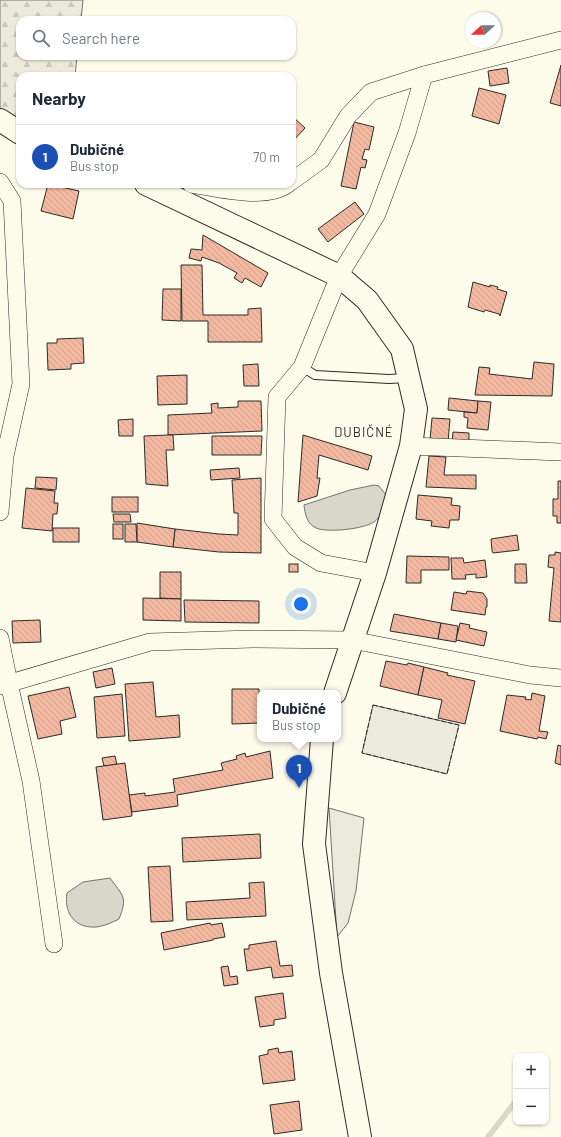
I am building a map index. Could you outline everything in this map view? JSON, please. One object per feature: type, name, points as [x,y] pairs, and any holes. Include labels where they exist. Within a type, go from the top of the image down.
[{"type":"street","points":[[296,178],[321,160],[348,116],[371,92],[424,75],[561,40]]},
{"type":"street","points":[[375,573],[321,563],[295,547],[273,518],[277,397],[302,368],[339,276],[377,214],[407,133],[424,75]]},
{"type":"street","points":[[0,120],[16,130]]},
{"type":"street","points":[[0,182],[12,201],[21,384],[5,456],[0,512]]},
{"type":"street","points":[[154,188],[339,276],[367,300],[402,349],[416,409],[411,446],[375,573],[335,690]]},
{"type":"street","points":[[215,188],[252,194],[282,188]]},
{"type":"street","points":[[411,446],[561,452]]},
{"type":"street","points":[[0,638],[4,685],[31,781],[54,944]]},
{"type":"street","points":[[4,685],[150,642],[253,639],[352,640],[530,675],[561,678]]},
{"type":"street","points":[[322,742],[314,844],[331,973],[360,1137]]},
{"type":"lane","points":[[302,368],[315,375],[389,379],[408,378]]},
{"type":"green space","points":[[0,0],[83,0],[81,16],[16,16],[16,60],[77,60],[75,72],[16,72],[16,117],[0,108]]},
{"type":"green space","points":[[373,705],[459,725],[447,774],[362,753]]},
{"type":"shaded area","points":[[374,485],[379,486],[386,495],[381,513],[374,522],[362,527],[337,530],[316,528],[310,524],[304,505],[350,490]]},
{"type":"shaded area","points":[[329,808],[364,818],[356,891],[348,923],[337,937]]},
{"type":"shaded area","points":[[110,878],[121,893],[124,901],[119,919],[98,927],[79,924],[71,916],[67,906],[67,893],[83,882]]},
{"type":"building","points":[[561,65],[561,106],[550,103]]},
{"type":"building","points":[[507,68],[509,83],[490,86],[488,71]]},
{"type":"building","points":[[479,88],[506,95],[499,124],[472,116]]},
{"type":"building","points":[[296,120],[305,128],[296,138]]},
{"type":"building","points":[[354,122],[374,127],[369,150],[365,149],[362,159],[367,160],[365,168],[361,167],[356,189],[341,186]]},
{"type":"building","points":[[47,188],[66,188],[79,191],[73,219],[41,211]]},
{"type":"building","points":[[355,202],[364,214],[328,242],[318,229]]},
{"type":"building","points":[[203,235],[268,273],[261,287],[245,278],[242,283],[234,278],[237,273],[219,263],[202,257],[201,261],[189,258],[191,249],[202,250]]},
{"type":"building","points":[[181,265],[202,265],[203,315],[248,315],[248,309],[261,308],[262,342],[208,342],[208,321],[182,321]]},
{"type":"building","points":[[473,282],[490,287],[490,285],[498,287],[497,289],[507,292],[500,316],[499,314],[485,310],[484,312],[468,307]]},
{"type":"building","points":[[163,289],[181,289],[181,321],[162,320]]},
{"type":"building","points":[[83,338],[84,363],[71,364],[71,369],[48,370],[47,343],[57,343],[57,339]]},
{"type":"building","points":[[534,362],[554,364],[552,396],[475,395],[479,367],[490,368],[489,374],[532,379]]},
{"type":"building","points":[[258,364],[259,386],[244,386],[243,365]]},
{"type":"building","points":[[187,375],[187,404],[158,405],[157,376]]},
{"type":"building","points":[[449,398],[478,401],[477,413],[448,410]]},
{"type":"building","points":[[238,401],[261,401],[262,431],[168,435],[168,415],[212,413],[211,404],[218,403],[218,408],[238,407]]},
{"type":"building","points":[[478,401],[491,402],[488,430],[467,428],[468,418],[464,417],[464,412],[477,413]]},
{"type":"building","points":[[432,418],[450,419],[448,442],[430,440]]},
{"type":"building","points":[[133,419],[133,436],[119,436],[118,420]]},
{"type":"building","points":[[453,432],[469,433],[469,443],[452,442]]},
{"type":"building","points":[[173,435],[174,450],[166,450],[168,486],[146,484],[144,436]]},
{"type":"building","points":[[303,435],[372,456],[368,470],[319,455],[317,478],[320,478],[317,496],[298,502]]},
{"type":"building","points":[[212,436],[262,436],[261,455],[212,455]]},
{"type":"building","points":[[429,456],[446,457],[444,475],[476,475],[476,489],[426,487]]},
{"type":"building","points":[[239,468],[240,478],[211,480],[210,470]]},
{"type":"building","points":[[36,477],[57,478],[56,490],[35,488]]},
{"type":"building","points":[[261,478],[261,553],[219,552],[173,547],[175,529],[238,535],[238,513],[234,513],[232,480]]},
{"type":"building","points":[[558,481],[561,481],[561,523],[557,523],[557,516],[553,516],[553,499],[558,499]]},
{"type":"building","points":[[26,488],[55,491],[54,503],[58,503],[57,514],[53,514],[52,531],[22,528]]},
{"type":"building","points":[[418,495],[452,498],[451,505],[460,506],[459,520],[450,520],[449,528],[431,526],[432,521],[416,519]]},
{"type":"building","points":[[112,497],[138,497],[138,512],[112,512]]},
{"type":"building","points":[[113,514],[130,514],[131,522],[114,522]]},
{"type":"building","points":[[137,523],[175,529],[173,547],[137,542]]},
{"type":"building","points":[[113,524],[123,524],[123,539],[113,539]]},
{"type":"building","points":[[125,524],[136,524],[137,542],[125,542]]},
{"type":"building","points":[[53,528],[79,528],[79,542],[53,542]]},
{"type":"building","points":[[517,535],[519,550],[493,553],[491,539]]},
{"type":"building","points":[[555,552],[561,553],[561,622],[549,621],[554,568],[548,567],[549,555],[555,555]]},
{"type":"building","points":[[407,556],[449,557],[449,570],[421,570],[421,583],[406,583]]},
{"type":"building","points":[[451,558],[463,558],[464,563],[485,560],[487,577],[476,578],[476,574],[465,575],[466,579],[452,579]]},
{"type":"building","points":[[289,564],[298,564],[298,572],[289,572]]},
{"type":"building","points":[[515,564],[526,564],[527,583],[515,583]]},
{"type":"building","points":[[160,572],[181,572],[181,599],[160,598]]},
{"type":"building","points":[[467,591],[483,593],[487,599],[485,615],[451,610],[454,592],[466,594]]},
{"type":"building","points":[[143,598],[181,599],[181,621],[143,620]]},
{"type":"building","points":[[184,600],[259,601],[259,623],[185,622]]},
{"type":"building","points":[[394,614],[441,623],[438,639],[390,631]]},
{"type":"building","points":[[40,620],[41,642],[13,643],[12,621]]},
{"type":"building","points":[[441,623],[458,626],[456,642],[438,639]]},
{"type":"building","points":[[460,623],[470,625],[469,628],[487,632],[484,646],[456,640]]},
{"type":"building","points":[[386,661],[407,665],[408,663],[424,667],[418,695],[380,686]]},
{"type":"building","points":[[424,667],[448,673],[447,675],[475,681],[465,724],[438,718],[442,700],[418,695]]},
{"type":"building","points":[[112,668],[115,684],[96,688],[93,672]]},
{"type":"building","points":[[153,682],[156,717],[179,715],[180,737],[129,741],[125,684]]},
{"type":"building","points":[[69,687],[76,717],[60,721],[62,734],[38,739],[28,696]]},
{"type":"building","points":[[232,689],[259,689],[257,690],[257,723],[232,724]]},
{"type":"building","points":[[532,693],[545,696],[539,731],[548,732],[546,739],[538,737],[537,739],[500,731],[507,695],[526,697],[525,699],[531,700]]},
{"type":"building","points":[[122,694],[125,736],[97,738],[94,697]]},
{"type":"building","points":[[558,745],[561,746],[561,765],[555,763]]},
{"type":"building","points":[[270,751],[273,778],[177,795],[178,806],[132,812],[129,795],[145,793],[145,796],[175,792],[173,779],[223,770],[221,763],[237,759],[236,756],[245,753],[246,757]]},
{"type":"building","points":[[115,756],[117,765],[104,766],[102,758]]},
{"type":"building","points":[[125,763],[132,816],[103,820],[96,767]]},
{"type":"building","points":[[260,834],[261,858],[183,862],[182,838]]},
{"type":"building","points":[[170,866],[173,921],[151,922],[148,867]]},
{"type":"building","points":[[264,882],[266,916],[187,920],[186,902],[250,898],[249,883]]},
{"type":"building","points":[[210,923],[211,925],[222,923],[225,937],[164,950],[161,933]]},
{"type":"building","points":[[276,941],[280,966],[292,965],[293,976],[273,978],[271,967],[247,971],[244,949],[249,949],[249,945]]},
{"type":"building","points":[[228,966],[230,977],[237,976],[238,984],[224,986],[221,967]]},
{"type":"building","points":[[283,993],[286,1018],[274,1020],[274,1025],[260,1027],[255,997]]},
{"type":"building","points":[[278,1048],[279,1053],[292,1051],[295,1080],[263,1084],[259,1056],[268,1054],[268,1050]]},
{"type":"building","points":[[299,1101],[302,1130],[274,1134],[270,1105]]},
{"type":"waterway","points":[[488,1137],[513,1105]]},
{"type":"fence","points":[[373,705],[459,725],[447,774],[362,753],[373,705]]},
{"type":"place","name":"Dubičné","points":[[299,788]]},
{"type":"district","name":"DUBIČNÉ","points":[[364,432]]}]
